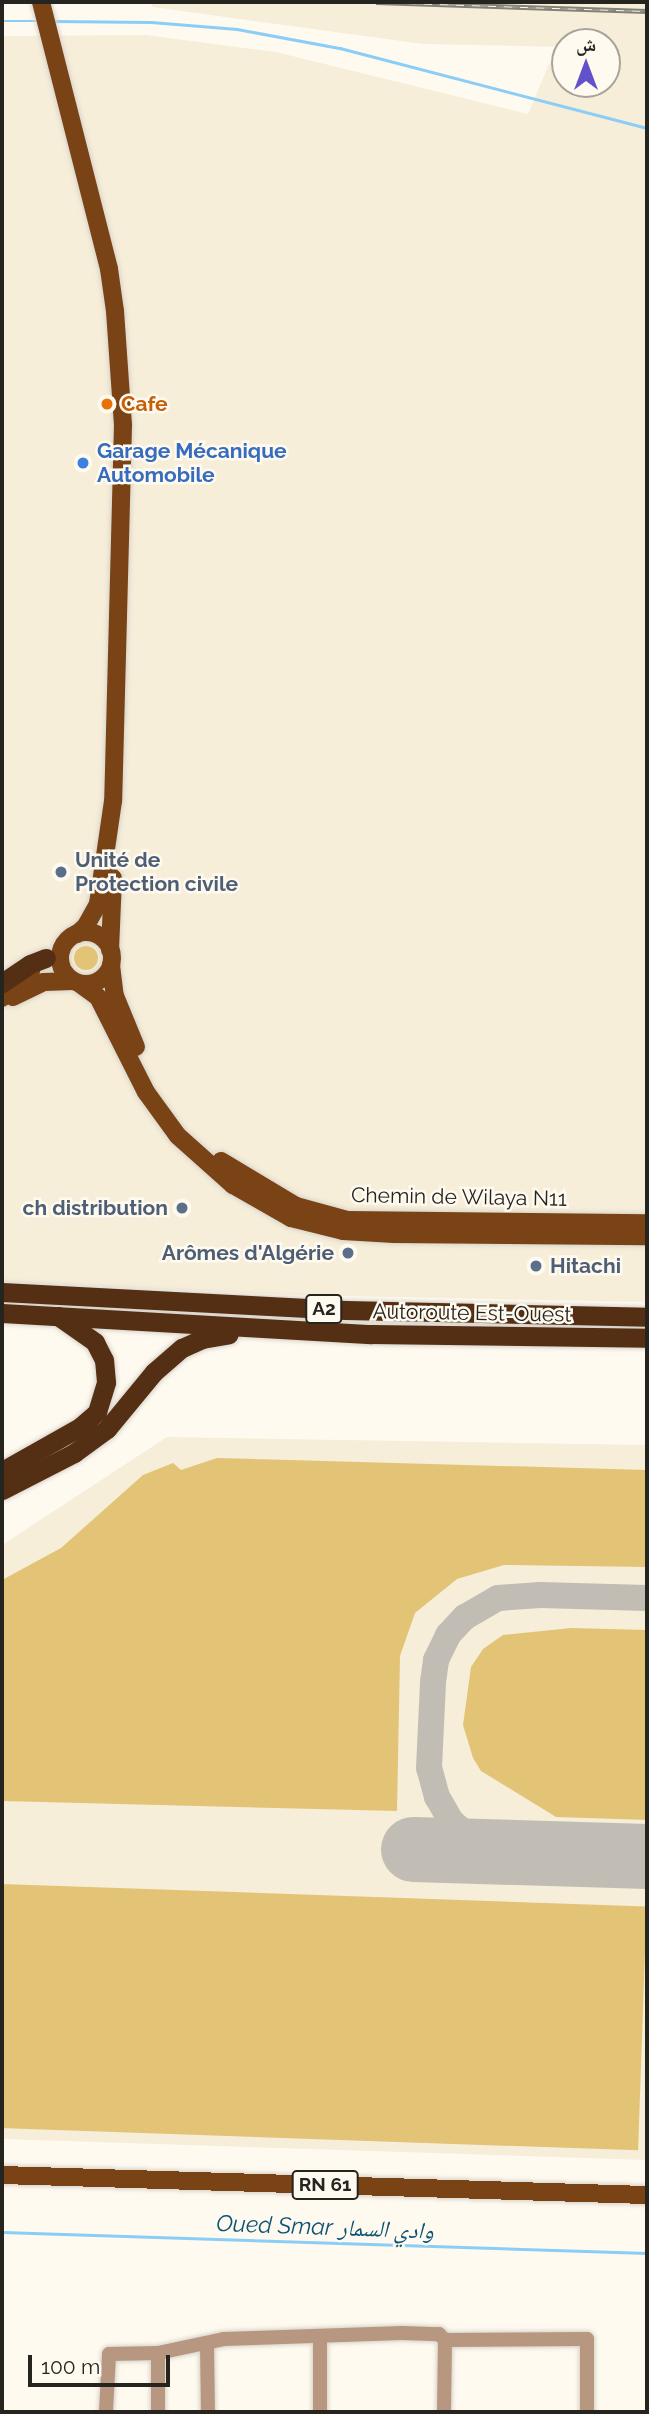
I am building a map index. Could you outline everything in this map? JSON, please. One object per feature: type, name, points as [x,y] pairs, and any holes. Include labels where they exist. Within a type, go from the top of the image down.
[{"type":"highway","points":[[2,983],[30,964],[47,958]]},
{"type":"highway","name":"Autoroute Est-Ouest","points":[[2,1292],[332,1310],[647,1317]]},
{"type":"highway","name":"Autoroute Est-Ouest","points":[[2,1313],[280,1330],[443,1336],[647,1338]]},
{"type":"highway","points":[[2,1471],[80,1427],[97,1412],[106,1382],[104,1360],[95,1342],[57,1316]]},
{"type":"highway","points":[[2,1490],[74,1453],[107,1429],[154,1372],[182,1348],[202,1339],[239,1332],[280,1330]]},
{"type":"main road","points":[[2,998],[86,926],[98,904],[113,801],[123,443],[116,311],[100,229],[41,2]]},
{"type":"main road","name":"Chemin de Wilaya N11","points":[[113,801],[115,840],[111,958],[118,1006],[146,1070],[176,1116],[225,1164],[296,1206],[365,1222],[647,1223]]},
{"type":"main road","points":[[2,1005],[36,985],[103,978],[111,958],[107,943],[93,933],[70,939]]},
{"type":"main road","points":[[70,939],[60,961],[62,969],[98,998],[146,1092],[178,1136],[233,1185],[291,1218],[343,1231],[394,1234],[647,1236]]},
{"type":"main road","name":"RN 61","points":[[2,2175],[647,2195]]},
{"type":"street","points":[[106,2412],[109,2354],[158,2353],[224,2339],[414,2333],[439,2334],[445,2340],[587,2339],[587,2412]]},
{"type":"street","points":[[320,2336],[320,2412]]},
{"type":"street","points":[[444,2412],[445,2340]]},
{"type":"street","points":[[207,2344],[208,2412]]},
{"type":"street","points":[[158,2353],[158,2412]]},
{"type":"shaded area","points":[[152,2],[647,2],[647,1302],[296,1295],[2,1282],[2,36],[146,35],[276,52],[528,114],[551,62],[551,98],[621,98],[621,28],[551,28],[551,47],[423,44],[152,7]]},
{"type":"shaded area","points":[[86,946],[95,949],[98,958],[95,967],[86,970],[77,967],[74,958],[77,949]]},
{"type":"shaded area","points":[[167,1437],[647,1445],[647,2160],[2,2139],[2,1545]]},
{"type":"shaded area","points":[[217,1458],[647,1470],[647,1567],[504,1565],[457,1579],[415,1613],[400,1656],[397,1811],[2,1801],[2,1580],[61,1548],[143,1475],[173,1463],[181,1470]]},
{"type":"shaded area","points":[[571,1628],[647,1630],[647,1820],[556,1817],[481,1771],[473,1758],[463,1725],[471,1667],[483,1649],[503,1635]]},
{"type":"shaded area","points":[[2,1884],[647,1907],[638,2150],[2,2128]]},
{"type":"waterway","points":[[2,21],[40,21]]},
{"type":"waterway","points":[[54,21],[151,22],[237,29],[340,48],[647,128]]},
{"type":"waterway","name":"Oued Smar وادي السمار","points":[[2,2232],[647,2253]]},
{"type":"taxiway","points":[[512,1852],[485,1845],[467,1835],[451,1821],[437,1797],[429,1768],[433,1682],[436,1660],[448,1635],[465,1617],[498,1598],[540,1595],[647,1598]]},
{"type":"runway","points":[[413,1849],[647,1856]]},
{"type":"railway","points":[[376,2],[647,11]]},
{"type":"place","name":"Cafe","points":[[107,404]]},
{"type":"place","name":"Garage Mécanique Automobile","points":[[83,463]]},
{"type":"place","name":"Unité de Protection civile","points":[[61,872]]},
{"type":"place","name":"ch distribution","points":[[182,1208]]},
{"type":"place","name":"Arômes d'Algérie","points":[[348,1253]]},
{"type":"place","name":"Hitachi","points":[[536,1266]]}]
